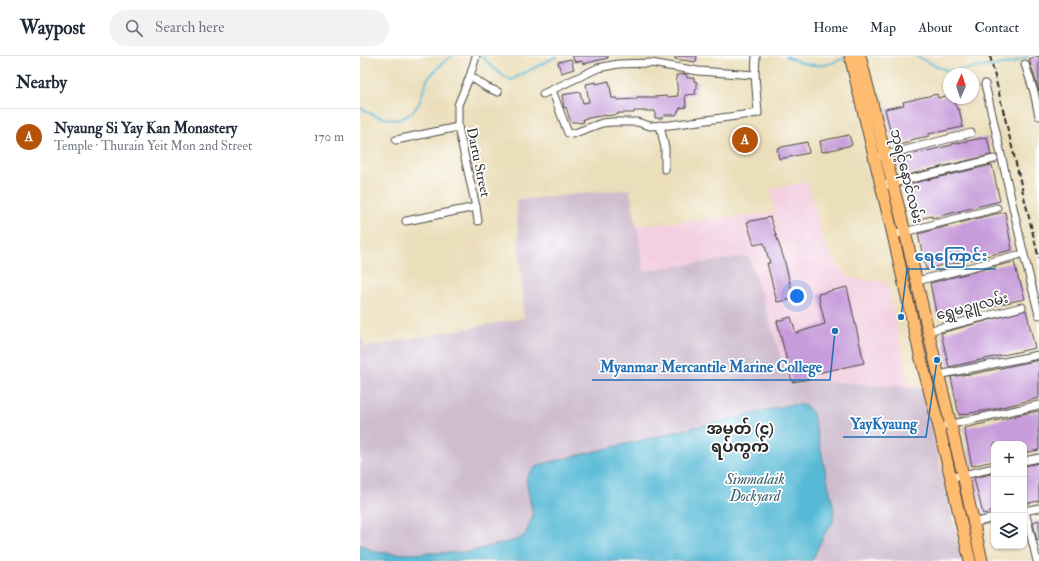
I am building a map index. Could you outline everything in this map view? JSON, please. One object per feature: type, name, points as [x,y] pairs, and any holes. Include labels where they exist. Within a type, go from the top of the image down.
[{"type":"main road","name":"ဘုရင့်နောင်လမ်း","points":[[856,59],[886,154],[951,424],[982,561]]},
{"type":"main road","name":"ဘုရင့်နောင်လမ်း","points":[[856,59],[874,158],[970,561]]},
{"type":"street","points":[[552,90],[568,133],[575,133],[602,123],[637,122],[650,126],[758,113],[755,75],[756,56]]},
{"type":"street","name":"Dartu Street","points":[[475,59],[470,76],[458,105],[458,127],[478,221]]},
{"type":"street","points":[[543,94],[598,68],[618,64],[651,63],[698,71],[755,75]]},
{"type":"street","points":[[1025,64],[1036,91],[1039,116]]},
{"type":"street","points":[[470,76],[486,87],[498,92]]},
{"type":"street","points":[[985,84],[1039,315]]},
{"type":"street","points":[[660,125],[665,148],[665,169]]},
{"type":"street","points":[[396,140],[458,127]]},
{"type":"street","points":[[874,158],[971,133]]},
{"type":"street","points":[[881,186],[994,159]]},
{"type":"street","points":[[406,221],[476,207]]},
{"type":"street","points":[[893,235],[997,208]]},
{"type":"street","points":[[917,282],[1018,255]]},
{"type":"street","name":"ရွှေမဉ္ဇူလမ်း","points":[[928,331],[1022,308]]},
{"type":"street","points":[[938,375],[1038,355]]},
{"type":"street","points":[[932,399],[944,396]]},
{"type":"street","points":[[939,427],[1039,405]]},
{"type":"street","points":[[1027,460],[1039,458]]},
{"type":"street","points":[[950,478],[991,469]]},
{"type":"street","points":[[1027,510],[1039,508]]},
{"type":"street","points":[[1025,513],[1037,561],[1039,560]]},
{"type":"street","points":[[973,523],[991,519]]},
{"type":"shaded area","points":[[807,182],[825,246],[847,277],[887,283],[910,388],[788,379],[749,256],[644,271],[634,226],[774,213],[771,189]]},
{"type":"shaded area","points":[[630,189],[644,271],[749,256],[788,379],[922,388],[962,561],[360,561],[360,335],[366,347],[524,318],[516,200]]},
{"type":"water","name":"Simmalaik Dockyard","points":[[800,404],[808,408],[813,414],[834,510],[833,522],[824,535],[812,561],[360,561],[360,544],[375,552],[398,554],[468,552],[519,539],[525,535],[533,516],[526,478],[532,470],[542,464],[788,405]]},
{"type":"building","points":[[572,56],[608,56],[608,58],[583,64],[582,61],[575,62]]},
{"type":"building","points":[[675,56],[697,56],[696,62],[675,59]]},
{"type":"building","points":[[1039,56],[1039,91],[1029,59]]},
{"type":"building","points":[[571,59],[574,69],[561,73],[558,62]]},
{"type":"building","points":[[686,74],[687,78],[694,78],[694,81],[697,82],[697,89],[695,90],[696,94],[685,95],[686,107],[680,108],[676,115],[664,115],[662,118],[655,118],[655,111],[634,111],[634,113],[618,113],[619,114],[583,119],[584,122],[580,123],[572,122],[566,107],[564,108],[562,95],[580,92],[583,103],[589,102],[586,84],[596,82],[596,84],[609,81],[612,98],[616,98],[617,100],[637,99],[637,97],[678,96],[676,75]]},
{"type":"building","points":[[937,94],[938,98],[943,97],[943,104],[956,104],[957,109],[959,109],[963,127],[929,134],[929,136],[910,140],[911,142],[894,146],[885,109],[904,105],[903,102]]},
{"type":"building","points":[[849,135],[852,145],[822,152],[820,141]]},
{"type":"building","points":[[987,137],[991,155],[903,176],[903,174],[901,174],[897,157]]},
{"type":"building","points":[[807,142],[809,153],[779,159],[777,148]]},
{"type":"building","points":[[992,165],[1000,201],[932,218],[932,216],[914,220],[905,185]]},
{"type":"building","points":[[1005,212],[1012,250],[926,269],[918,234]]},
{"type":"building","points":[[770,217],[784,259],[794,299],[777,302],[767,263],[770,263],[764,243],[754,245],[747,222]]},
{"type":"building","points":[[1014,262],[1025,299],[937,317],[930,283]]},
{"type":"building","points":[[847,287],[864,363],[808,375],[809,379],[792,382],[777,321],[791,317],[796,333],[825,324],[818,294]]},
{"type":"building","points":[[1026,310],[1035,348],[949,367],[941,333]]},
{"type":"building","points":[[1039,360],[1039,398],[994,409],[959,415],[951,377],[968,375]]},
{"type":"building","points":[[1039,411],[1039,450],[1027,452],[1027,441],[991,441],[991,462],[972,466],[964,428]]},
{"type":"building","points":[[1039,463],[1039,501],[1027,503],[1027,477],[1027,465]]},
{"type":"building","points":[[991,474],[991,512],[983,514],[974,478]]},
{"type":"building","points":[[1039,520],[1039,540],[1037,541],[1033,522]]},
{"type":"waterway","points":[[360,107],[369,113],[383,118],[398,120],[412,113],[420,102],[428,78],[452,56]]},
{"type":"waterway","points":[[482,56],[499,73],[511,80],[557,56]]},
{"type":"waterway","points":[[786,56],[814,65],[827,64],[846,58]]},
{"type":"waterway","points":[[916,56],[949,71],[1013,63],[1028,56]]},
{"type":"railway","points":[[990,56],[1039,259]]},
{"type":"place","name":"Nyaung Si Yay Kan Monastery","points":[[745,140]]},
{"type":"place","name":"ရေကြောင်း","points":[[901,317]]},
{"type":"place","name":"Myanmar Mercantile Marine College","points":[[835,331]]},
{"type":"place","name":"YayKyaung","points":[[937,360]]},
{"type":"district","name":"အမှတ် (၄) ရပ်ကွက်","points":[[740,437]]}]
